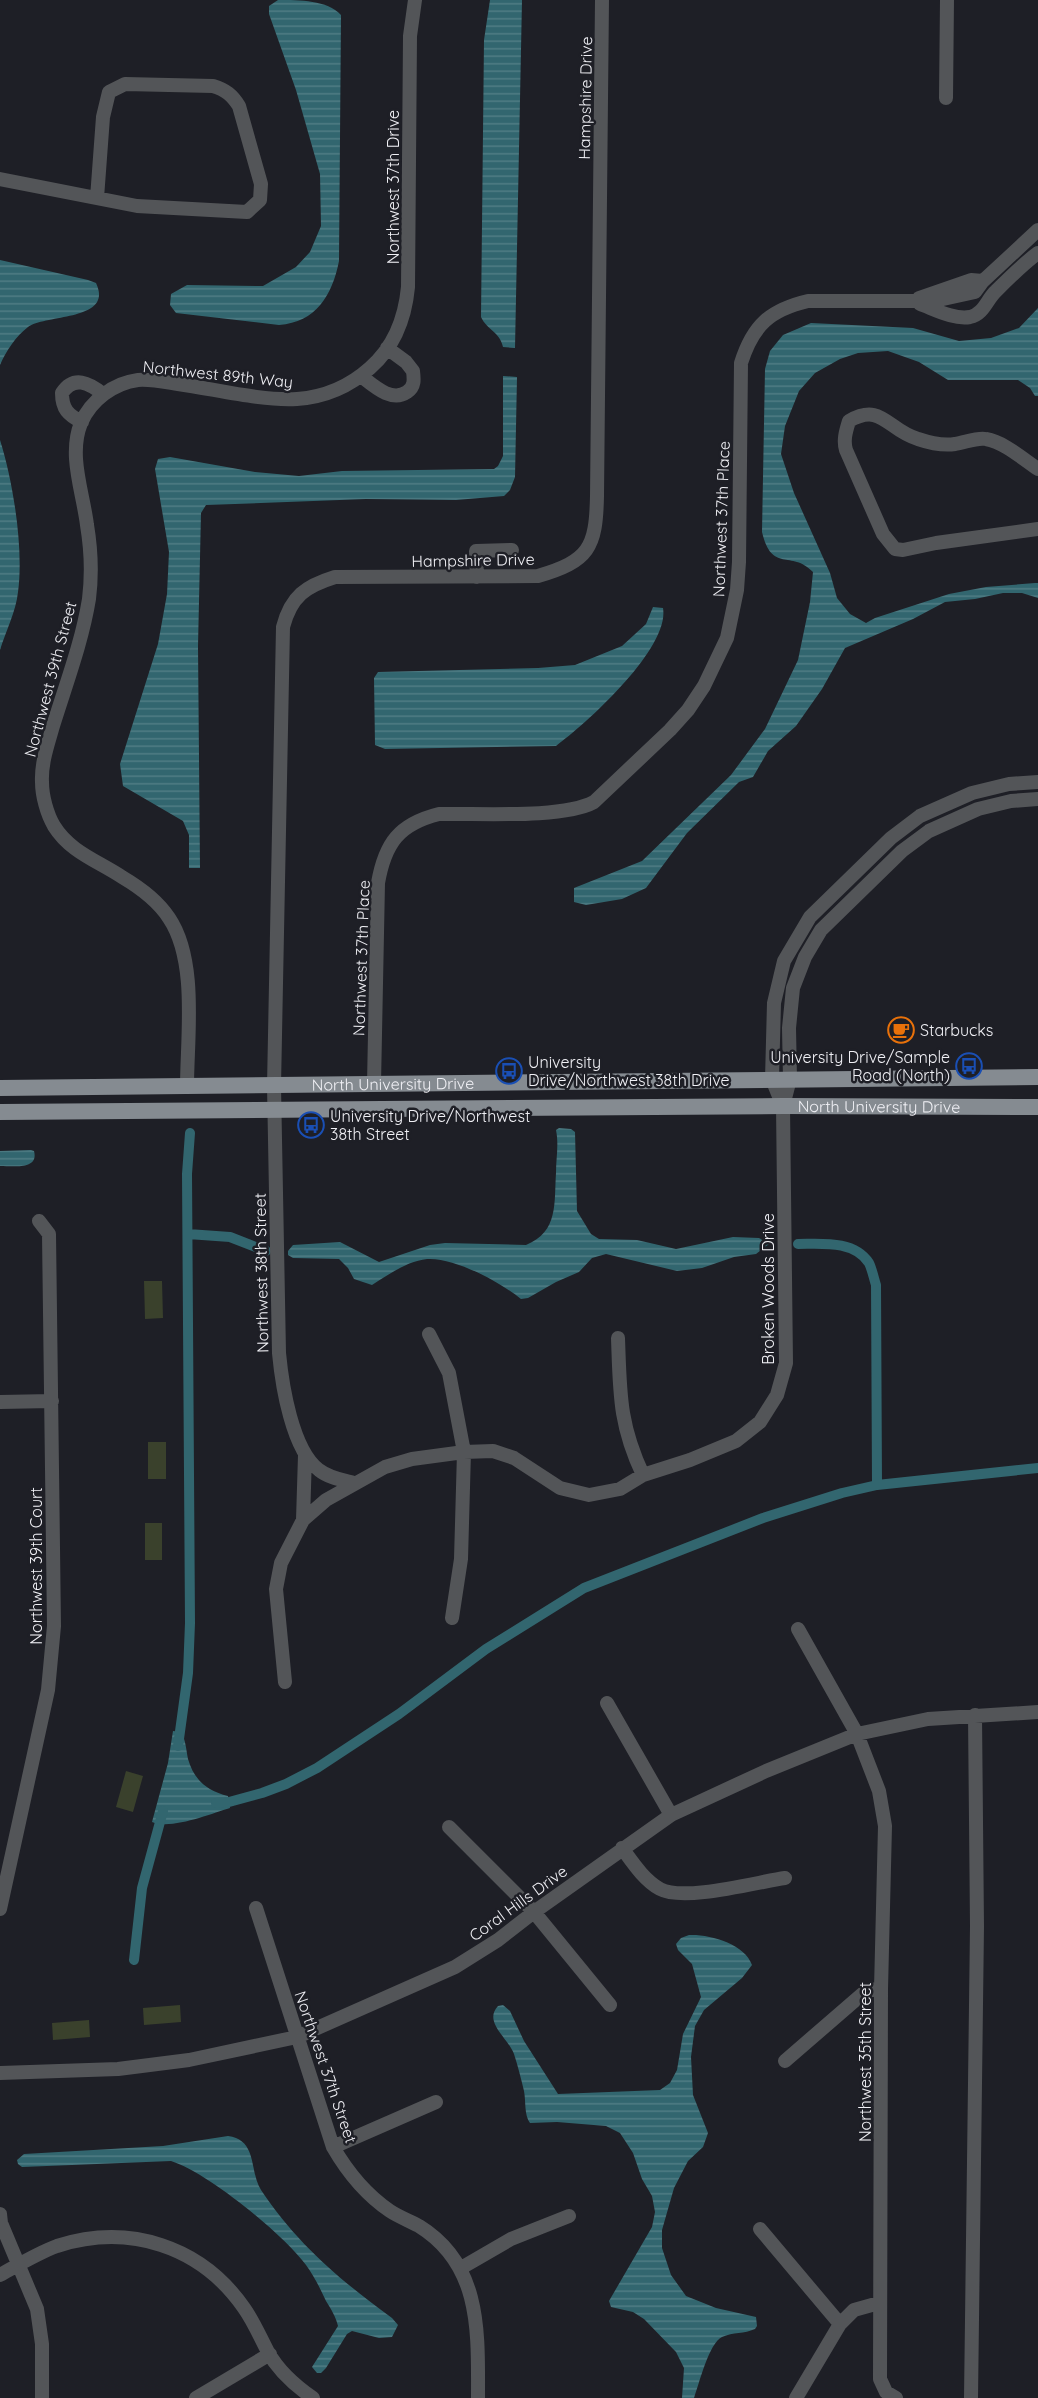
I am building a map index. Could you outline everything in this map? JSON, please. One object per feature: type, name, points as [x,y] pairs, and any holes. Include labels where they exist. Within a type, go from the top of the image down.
[{"type":"main road","name":"North University Drive","points":[[0,1088],[1038,1077]]},
{"type":"main road","points":[[557,1081],[557,1109]]},
{"type":"main road","points":[[583,1081],[584,1108]]},
{"type":"main road","name":"North University Drive","points":[[0,1112],[783,1106],[1038,1107]]},
{"type":"street","name":"Northwest 37th Drive","points":[[373,365],[387,348],[404,316],[408,287],[410,36],[415,0]]},
{"type":"street","name":"Hampshire Drive","points":[[274,1086],[283,627],[287,611],[299,595],[315,583],[335,577],[538,576],[561,570],[577,560],[590,547],[596,528],[602,0]]},
{"type":"street","points":[[946,98],[947,0]]},
{"type":"street","points":[[0,179],[136,206],[247,212],[261,200],[261,184],[239,106],[232,96],[213,86],[124,84],[109,92],[103,117],[98,198]]},
{"type":"street","points":[[993,293],[983,281],[1038,230]]},
{"type":"street","name":"Northwest 37th Place","points":[[374,1084],[378,883],[387,850],[406,826],[421,818],[439,814],[557,812],[584,808],[594,802],[670,730],[693,702],[717,662],[727,638],[733,614],[739,562],[741,363],[752,335],[773,314],[789,305],[808,301],[913,301],[949,315],[970,317],[983,309],[993,293],[1038,253]]},
{"type":"street","name":"Northwest 37th Place","points":[[913,301],[931,292],[970,280],[983,281]]},
{"type":"street","points":[[361,376],[386,393],[398,396],[408,392],[414,380],[413,371],[406,362],[387,348]]},
{"type":"street","name":"Northwest 89th Way","points":[[77,436],[88,410],[103,394],[119,386],[140,380],[295,399],[331,392],[361,376],[373,365]]},
{"type":"street","points":[[82,422],[69,416],[63,408],[62,393],[67,386],[75,382],[84,382],[103,394]]},
{"type":"street","points":[[1038,469],[998,443],[984,438],[952,444],[936,444],[903,433],[880,416],[870,413],[849,420],[846,431],[846,450],[883,534],[895,549],[903,550],[936,543],[1038,530]]},
{"type":"street","name":"Northwest 39th Street","points":[[77,436],[76,462],[90,550],[89,597],[84,623],[46,750],[42,783],[46,805],[54,825],[66,841],[82,855],[140,888],[168,916],[177,932],[186,973],[187,1086]]},
{"type":"street","points":[[461,551],[512,550]]},
{"type":"street","points":[[476,551],[477,577]]},
{"type":"street","name":"Broken Woods Drive","points":[[783,1106],[772,1079],[774,1003],[784,961],[810,917],[891,838],[937,807],[972,793],[998,786],[1038,782]]},
{"type":"street","points":[[998,786],[1001,803]]},
{"type":"street","name":"Broken Woods Drive","points":[[354,1483],[385,1467],[412,1459],[464,1452],[493,1451],[514,1458],[560,1488],[589,1495],[620,1489],[643,1475],[690,1460],[736,1441],[760,1422],[777,1395],[786,1364],[783,1106],[790,1079],[790,1005],[798,973],[805,957],[821,930],[902,850],[945,822],[978,809],[1001,803],[1038,799]]},
{"type":"street","points":[[891,838],[902,850]]},
{"type":"street","points":[[810,917],[821,930]]},
{"type":"street","points":[[772,1029],[789,1029]]},
{"type":"street","name":"Northwest 38th Street","points":[[274,1086],[281,1383],[305,1455],[318,1470],[333,1478],[354,1483]]},
{"type":"street","name":"Northwest 39th Court","points":[[0,1909],[48,1690],[53,1637],[49,1234],[39,1221]]},
{"type":"street","points":[[429,1334],[449,1373],[464,1452],[461,1559],[452,1618]]},
{"type":"street","points":[[618,1338],[620,1399],[624,1422],[632,1450],[643,1475]]},
{"type":"street","points":[[0,1402],[52,1401]]},
{"type":"street","name":"Northwest 38th Street","points":[[303,1520],[305,1455]]},
{"type":"street","name":"Northwest 38th Street","points":[[285,1682],[276,1589],[281,1563],[303,1520],[326,1500],[354,1483]]},
{"type":"street","name":"Northwest 35th Street","points":[[798,1629],[857,1734],[879,1791],[885,1826],[879,2303],[880,2379],[891,2395]]},
{"type":"street","points":[[606,1703],[671,1815]]},
{"type":"street","name":"Coral Hills Drive","points":[[0,2073],[118,2069],[189,2060],[297,2037],[455,1966],[498,1940],[622,1848],[671,1815],[766,1771],[857,1734],[928,1719],[1038,1712]]},
{"type":"street","points":[[971,2398],[977,1926],[975,1715]]},
{"type":"street","points":[[449,1827],[534,1912],[610,2005]]},
{"type":"street","points":[[622,1848],[650,1881],[671,1893],[695,1893],[785,1878]]},
{"type":"street","name":"Northwest 37th Street","points":[[256,1908],[333,2147],[349,2174],[367,2193],[391,2212],[420,2227],[444,2247],[461,2268],[472,2296],[478,2333],[478,2398]]},
{"type":"street","points":[[785,2061],[867,1990],[882,1989]]},
{"type":"street","points":[[333,2147],[436,2102]]},
{"type":"street","points":[[0,2214],[37,2309],[42,2344],[42,2398]]},
{"type":"street","points":[[461,2268],[511,2239],[569,2216]]},
{"type":"street","points":[[760,2229],[840,2324]]},
{"type":"street","points":[[0,2275],[56,2247],[87,2239],[122,2237],[155,2243],[186,2255],[211,2271],[230,2288],[259,2332],[270,2354],[290,2378],[313,2398]]},
{"type":"street","points":[[796,2398],[840,2324],[854,2310],[879,2303]]},
{"type":"street","points":[[196,2398],[270,2354]]},
{"type":"green space","points":[[144,1281],[162,1281],[163,1318],[145,1319]]},
{"type":"green space","points":[[148,1442],[166,1442],[166,1479],[148,1479]]},
{"type":"green space","points":[[145,1523],[162,1523],[162,1560],[145,1560]]},
{"type":"green space","points":[[126,1771],[143,1776],[133,1812],[116,1807]]},
{"type":"green space","points":[[180,2005],[181,2022],[144,2025],[143,2008]]},
{"type":"green space","points":[[89,2020],[90,2037],[53,2040],[52,2023]]},
{"type":"water","points":[[278,0],[321,4],[341,15],[339,261],[336,274],[327,296],[320,305],[303,319],[292,323],[279,325],[176,313],[170,305],[171,294],[187,285],[263,286],[296,267],[310,252],[321,226],[320,174],[296,90],[269,14],[269,6]]},
{"type":"water","points":[[490,0],[522,0],[515,348],[503,347],[499,338],[481,317],[484,40]]},
{"type":"water","points":[[0,260],[96,283],[99,295],[96,304],[76,314],[28,327],[12,344],[0,365]]},
{"type":"water","points":[[1038,308],[1038,396],[1035,396],[1030,388],[1018,380],[948,380],[919,362],[888,351],[858,353],[840,359],[815,373],[799,391],[785,426],[781,454],[794,493],[830,573],[837,598],[850,614],[866,623],[949,594],[986,587],[1038,583],[1038,598],[1022,593],[1003,593],[945,602],[913,619],[845,648],[822,689],[796,726],[768,751],[753,777],[739,782],[687,833],[646,888],[622,899],[586,905],[574,902],[574,888],[642,861],[731,775],[765,729],[798,660],[810,602],[813,572],[805,565],[771,553],[762,532],[765,369],[770,351],[783,335],[811,323],[913,328],[959,341],[991,338],[1019,328]]},
{"type":"water","points":[[503,376],[517,377],[515,477],[510,490],[504,496],[456,500],[366,499],[206,505],[201,513],[198,646],[200,868],[189,868],[189,835],[183,821],[123,786],[120,764],[158,644],[167,594],[169,552],[155,469],[158,459],[170,457],[255,472],[299,476],[342,471],[494,469],[503,456]]},
{"type":"water","points":[[0,440],[13,495],[20,556],[17,599],[0,650]]},
{"type":"water","points":[[653,607],[663,608],[662,624],[654,643],[624,683],[605,703],[556,746],[385,749],[375,745],[374,678],[378,672],[575,665],[622,646],[646,624]]},
{"type":"water","points":[[571,1129],[575,1132],[577,1211],[591,1234],[599,1239],[637,1240],[676,1249],[733,1237],[759,1238],[769,1244],[756,1254],[734,1257],[702,1268],[677,1271],[606,1254],[592,1258],[579,1272],[528,1298],[521,1299],[476,1272],[438,1259],[412,1262],[372,1285],[354,1279],[339,1259],[293,1258],[288,1255],[293,1245],[340,1242],[379,1262],[430,1245],[445,1243],[526,1245],[544,1232],[553,1215],[556,1130]]},
{"type":"water","points":[[0,1151],[34,1151],[35,1157],[29,1164],[0,1166]]},
{"type":"water","points":[[173,1731],[181,1732],[188,1759],[198,1779],[208,1788],[228,1796],[230,1808],[180,1823],[152,1822],[168,1763]]},
{"type":"water","points":[[689,1935],[707,1936],[735,1946],[742,1951],[752,1965],[742,1978],[704,2010],[695,2026],[691,2057],[693,2095],[708,2133],[703,2147],[688,2161],[674,2188],[662,2230],[662,2248],[671,2275],[686,2296],[716,2308],[756,2317],[757,2326],[751,2331],[726,2335],[717,2341],[709,2355],[694,2398],[682,2398],[684,2368],[676,2352],[644,2319],[633,2312],[611,2307],[609,2301],[652,2227],[655,2212],[652,2196],[642,2179],[633,2153],[620,2133],[606,2126],[557,2122],[530,2123],[514,2054],[493,2018],[498,2006],[503,2005],[510,2011],[524,2041],[558,2094],[660,2090],[670,2083],[677,2070],[683,2034],[701,1997],[692,1964],[678,1950],[676,1944],[681,1938]]},
{"type":"water","points":[[228,2136],[244,2143],[251,2157],[261,2190],[305,2245],[337,2275],[398,2325],[392,2337],[379,2338],[352,2331],[347,2334],[326,2368],[321,2373],[317,2373],[312,2367],[338,2326],[312,2273],[295,2252],[263,2221],[186,2167],[171,2161],[22,2167],[17,2160],[24,2154],[163,2146]]},
{"type":"waterway","points":[[178,1746],[188,1673],[190,1623],[187,1174],[190,1133]]},
{"type":"waterway","points":[[188,1234],[230,1237],[266,1251]]},
{"type":"waterway","points":[[798,1244],[827,1244],[846,1247],[863,1256],[871,1268],[876,1285],[877,1485]]},
{"type":"waterway","points":[[216,1803],[262,1793],[317,1768],[399,1714],[486,1649],[584,1588],[763,1518],[842,1493],[877,1485],[1038,1468]]},
{"type":"waterway","points":[[134,1960],[142,1888],[163,1811]]},
{"type":"place","name":"Starbucks","points":[[901,1030]]},
{"type":"place","name":"University Drive/Sample Road (North)","points":[[969,1066]]},
{"type":"place","name":"University Drive/Northwest 38th Drive","points":[[509,1071]]},
{"type":"place","name":"University Drive/Northwest 38th Street","points":[[311,1125]]}]
